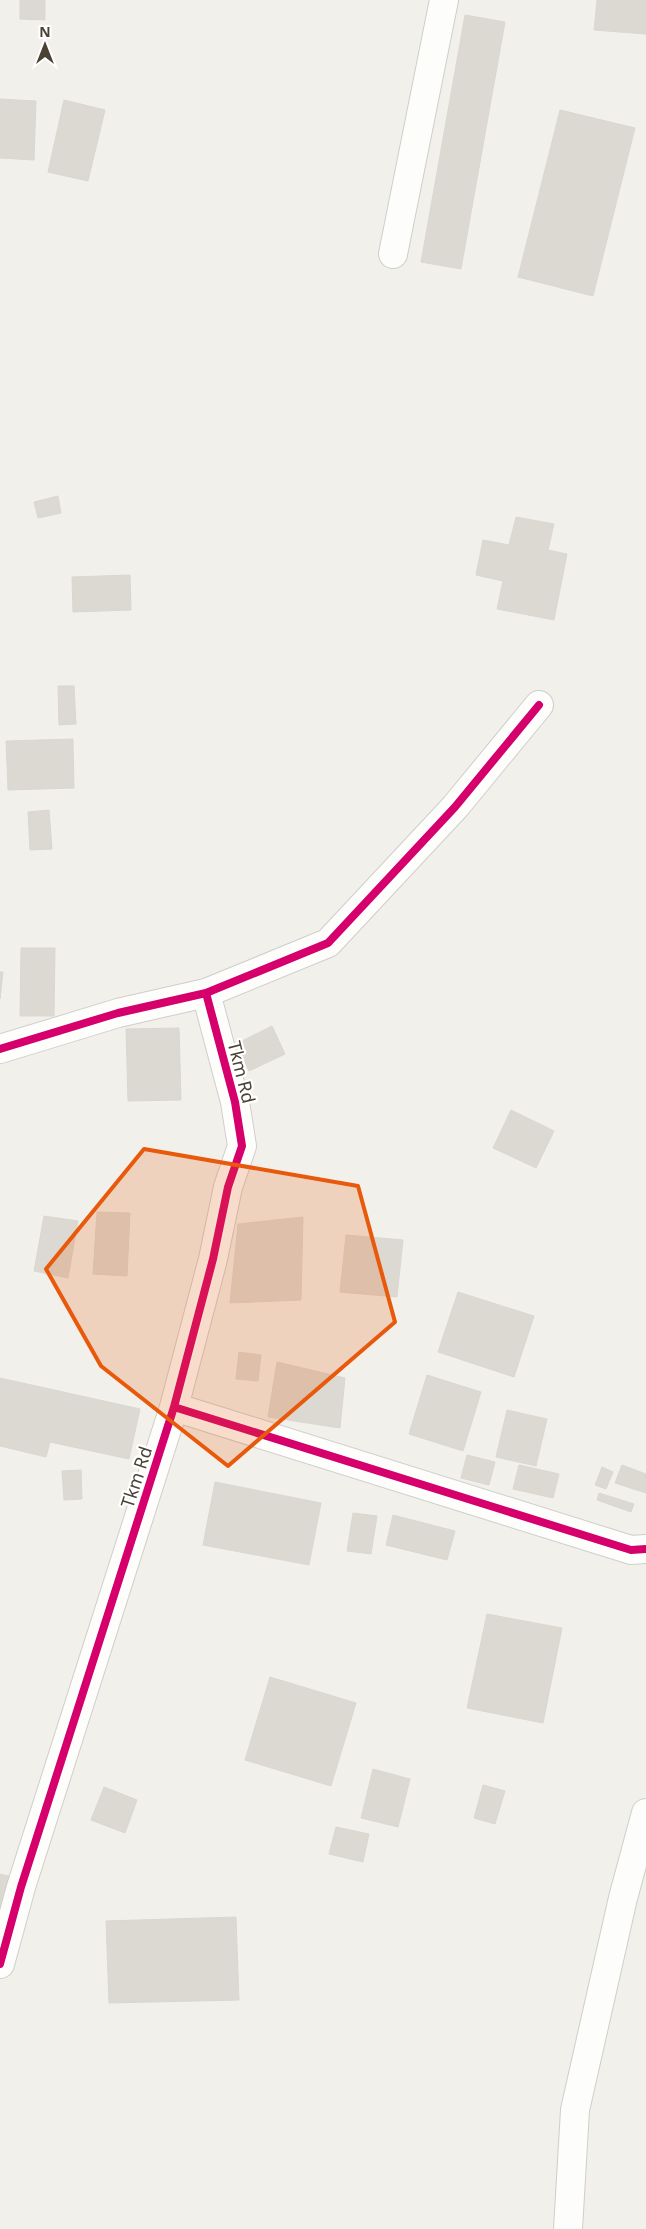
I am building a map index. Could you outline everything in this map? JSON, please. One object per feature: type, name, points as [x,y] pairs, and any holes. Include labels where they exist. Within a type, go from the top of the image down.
[{"type":"street","points":[[393,254],[444,0]]},
{"type":"street","points":[[0,1049],[118,1013],[206,993],[328,943],[455,807],[539,705]]},
{"type":"street","name":"Tkm Rd","points":[[0,1964],[21,1887],[174,1406],[213,1259],[228,1187],[242,1146],[235,1102],[206,993]]},
{"type":"street","points":[[174,1406],[631,1550],[646,1549]]},
{"type":"street","points":[[568,2229],[575,2110],[623,1898],[646,1813]]},
{"type":"highlighted area","points":[[144,1149],[358,1186],[395,1322],[228,1466],[101,1366],[46,1269]]},
{"type":"building","points":[[20,0],[45,0],[45,20],[20,19]]},
{"type":"building","points":[[597,0],[646,0],[646,34],[594,30]]},
{"type":"building","points":[[465,15],[505,22],[461,269],[421,262]]},
{"type":"building","points":[[0,99],[36,101],[34,160],[0,158]]},
{"type":"building","points":[[64,100],[105,110],[88,181],[48,172]]},
{"type":"building","points":[[560,110],[635,128],[593,296],[518,277]]},
{"type":"building","points":[[58,496],[61,513],[38,518],[34,502]]},
{"type":"building","points":[[516,517],[554,524],[548,550],[567,554],[554,620],[497,609],[503,581],[476,575],[483,540],[509,545]]},
{"type":"building","points":[[130,575],[131,610],[73,612],[72,577]]},
{"type":"building","points":[[58,686],[74,686],[76,724],[59,725]]},
{"type":"building","points":[[73,739],[74,788],[8,790],[6,741]]},
{"type":"building","points":[[49,810],[52,849],[30,850],[28,812]]},
{"type":"building","points":[[21,948],[55,948],[54,1016],[20,1016]]},
{"type":"building","points":[[0,972],[3,972],[0,999]]},
{"type":"building","points":[[272,1026],[285,1054],[249,1071],[236,1044]]},
{"type":"building","points":[[179,1028],[181,1100],[128,1101],[126,1029]]},
{"type":"building","points":[[511,1110],[554,1131],[536,1168],[493,1148]]},
{"type":"building","points":[[97,1212],[130,1213],[127,1276],[93,1274]]},
{"type":"building","points":[[44,1216],[78,1221],[68,1278],[34,1271]]},
{"type":"building","points":[[303,1217],[301,1300],[230,1303],[238,1224]]},
{"type":"building","points":[[346,1235],[403,1240],[397,1297],[340,1292]]},
{"type":"building","points":[[458,1292],[534,1316],[514,1377],[438,1352]]},
{"type":"building","points":[[239,1352],[261,1355],[258,1381],[236,1379]]},
{"type":"building","points":[[277,1362],[345,1378],[340,1428],[268,1417]]},
{"type":"building","points":[[427,1375],[481,1392],[463,1451],[409,1434]]},
{"type":"building","points":[[0,1378],[140,1409],[129,1459],[50,1442],[46,1457],[0,1446]]},
{"type":"building","points":[[507,1410],[547,1419],[536,1466],[496,1457]]},
{"type":"building","points":[[467,1455],[495,1462],[489,1485],[461,1478]]},
{"type":"building","points":[[519,1465],[559,1474],[553,1498],[513,1489]]},
{"type":"building","points":[[622,1465],[646,1474],[646,1493],[615,1483]]},
{"type":"building","points":[[602,1467],[613,1472],[606,1489],[595,1485]]},
{"type":"building","points":[[81,1470],[82,1499],[64,1500],[62,1471]]},
{"type":"building","points":[[215,1482],[321,1503],[309,1565],[203,1545]]},
{"type":"building","points":[[599,1493],[634,1504],[631,1512],[597,1500]]},
{"type":"building","points":[[353,1513],[377,1516],[371,1554],[347,1551]]},
{"type":"building","points":[[393,1515],[455,1531],[447,1560],[386,1545]]},
{"type":"building","points":[[487,1614],[562,1628],[543,1723],[467,1708]]},
{"type":"building","points":[[270,1677],[356,1703],[331,1786],[245,1760]]},
{"type":"building","points":[[373,1769],[410,1779],[398,1827],[361,1818]]},
{"type":"building","points":[[483,1785],[505,1791],[495,1824],[474,1818]]},
{"type":"building","points":[[104,1787],[137,1800],[125,1833],[91,1820]]},
{"type":"building","points":[[336,1827],[369,1834],[363,1862],[329,1854]]},
{"type":"building","points":[[0,1874],[13,1877],[6,1909],[0,1908]]},
{"type":"building","points":[[236,1917],[239,2000],[109,2003],[106,1921]]},
{"type":"cycle path","points":[[0,1049],[118,1013],[206,993],[328,943],[455,807],[539,705]]},
{"type":"cycle path","points":[[0,1964],[21,1887],[174,1407],[213,1259],[228,1187],[242,1146],[235,1102],[206,993]]},
{"type":"cycle path","points":[[174,1407],[631,1550],[646,1549]]}]
